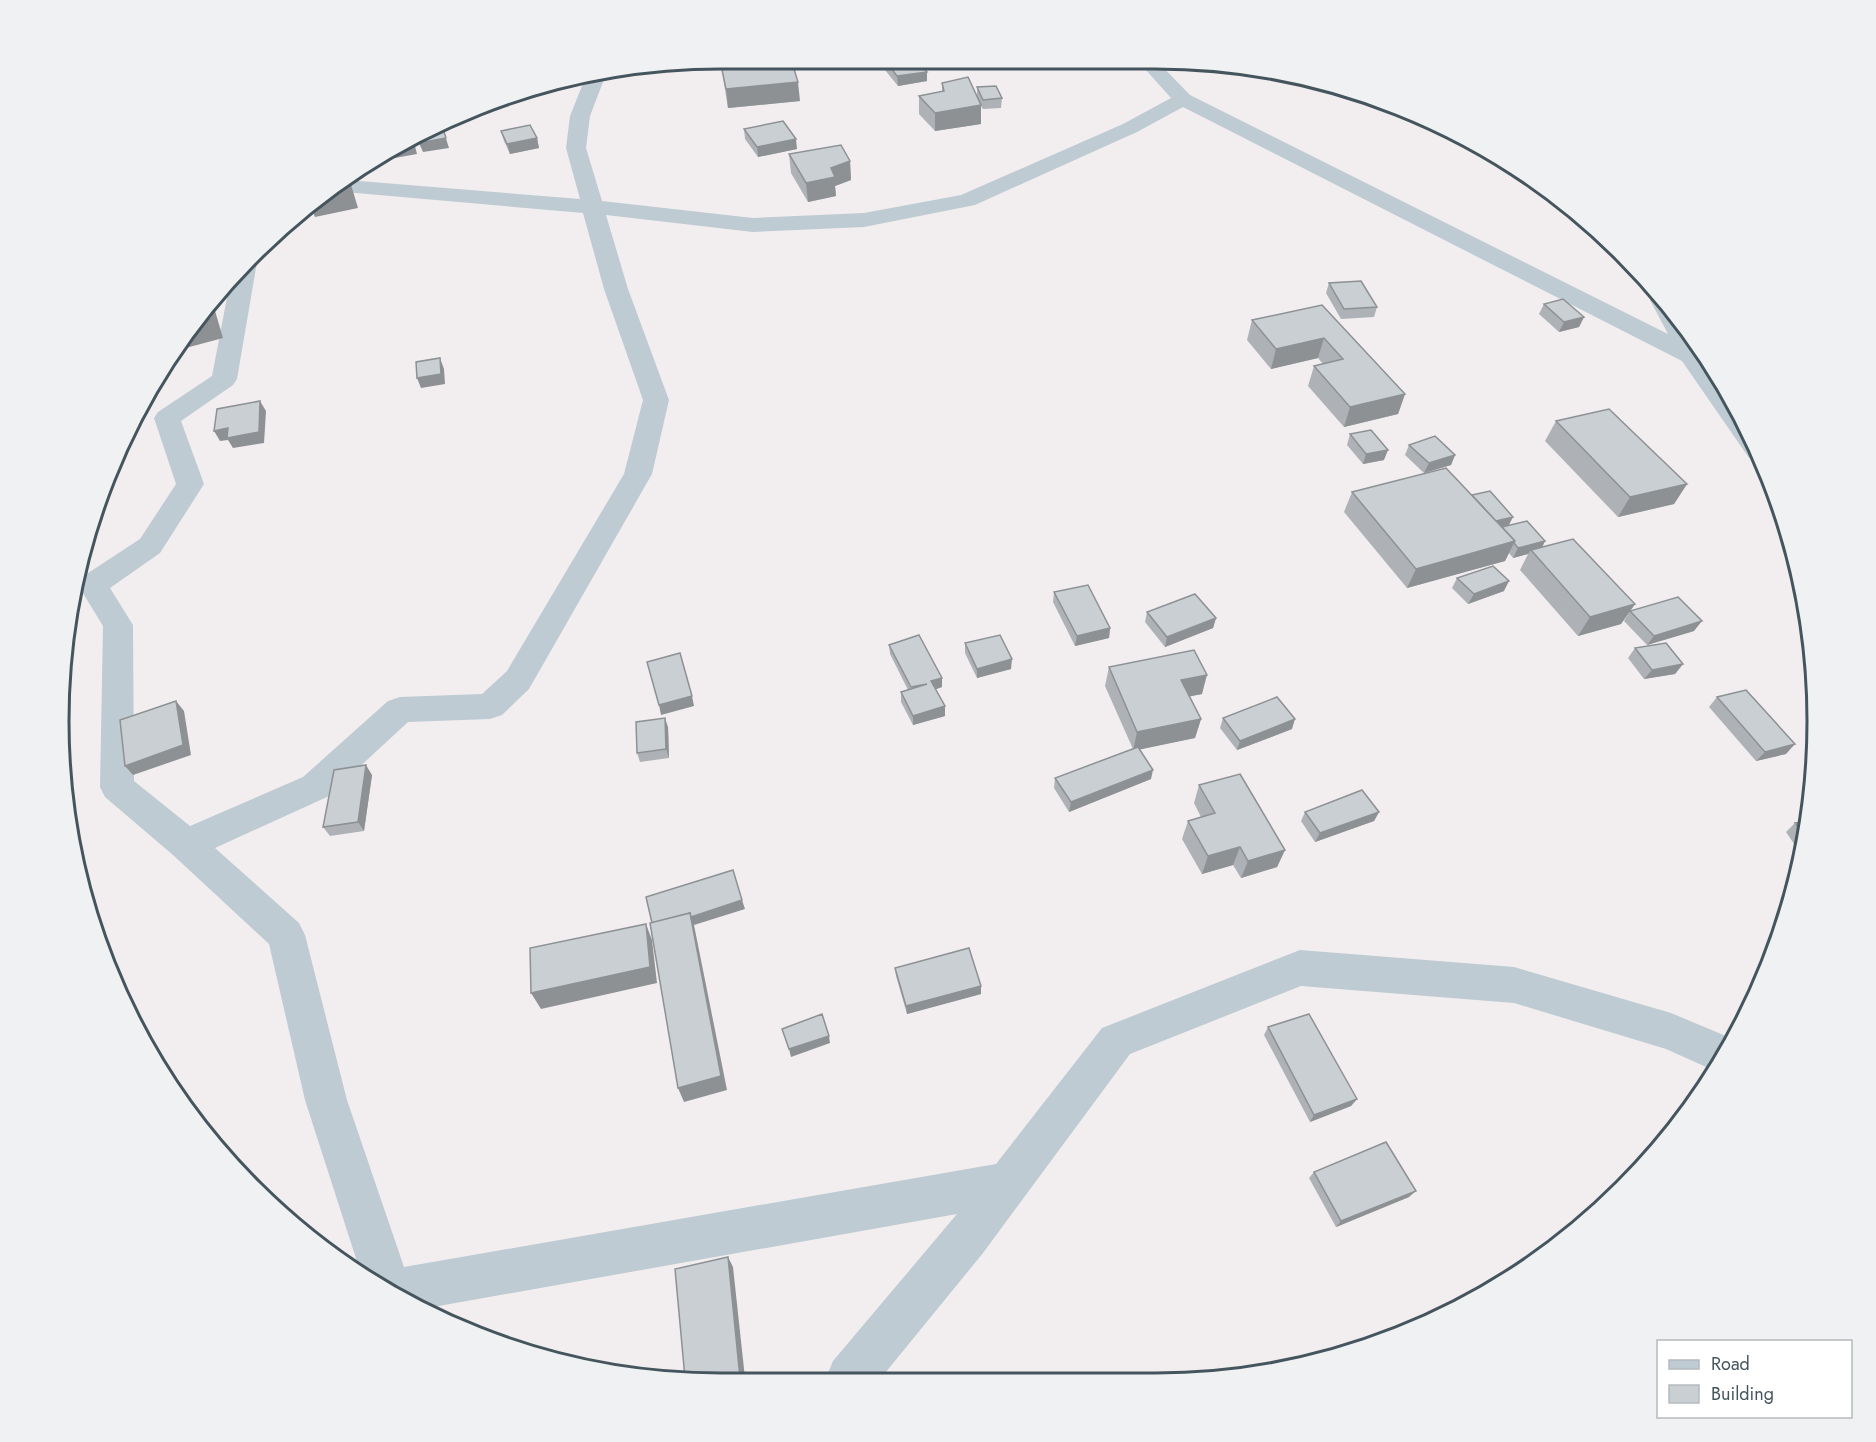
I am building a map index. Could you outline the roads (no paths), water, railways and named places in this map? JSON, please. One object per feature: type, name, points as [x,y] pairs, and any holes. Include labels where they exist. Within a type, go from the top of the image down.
[{"type":"street","points":[[1155,69],[1183,99],[1691,356]]},
{"type":"street","points":[[186,844],[315,787],[400,710],[490,706],[518,680],[638,474],[656,400],[616,289],[576,148],[580,116],[592,82]]},
{"type":"street","points":[[348,187],[594,207],[753,225],[864,220],[967,200],[1130,128],[1183,99]]},
{"type":"street","points":[[243,278],[224,379],[167,418],[190,484],[150,546],[93,585],[118,625],[117,788],[186,844],[286,936],[326,1100],[386,1280]]},
{"type":"street","points":[[1681,336],[1691,356],[1725,405]]},
{"type":"street","points":[[854,1373],[1009,1183],[1116,1041],[1300,968],[1514,986],[1671,1032],[1717,1052]]},
{"type":"street","points":[[402,1290],[1009,1183]]}]
